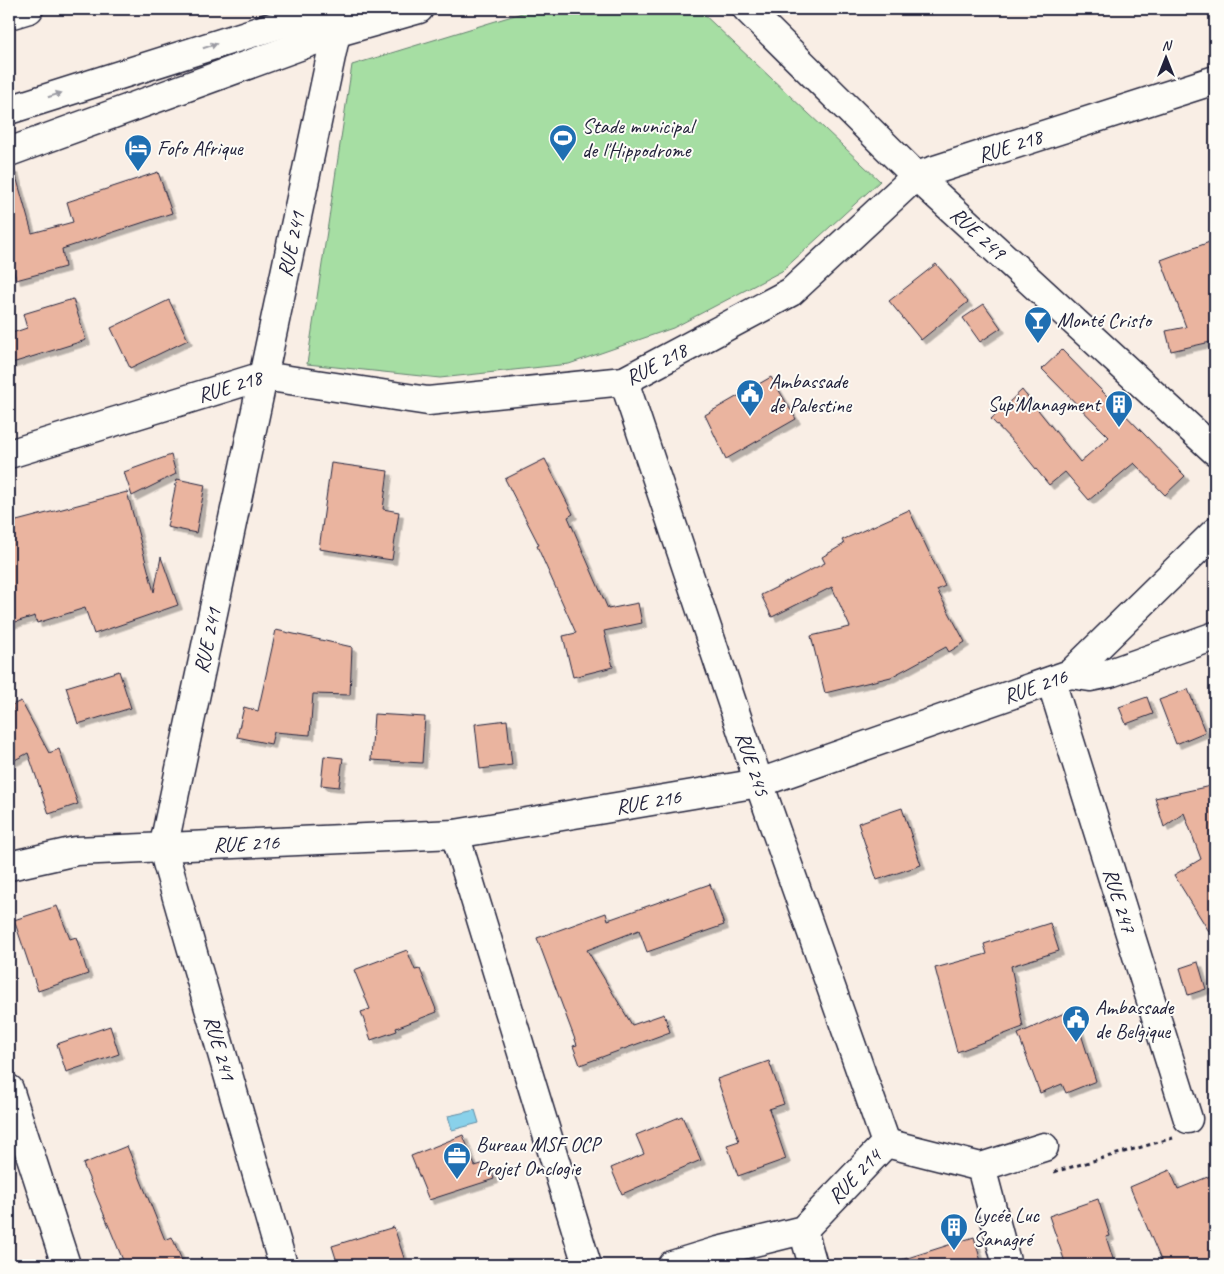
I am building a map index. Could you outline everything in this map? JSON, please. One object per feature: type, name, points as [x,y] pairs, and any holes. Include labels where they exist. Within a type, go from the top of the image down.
[{"type":"street","points":[[9,15],[29,9]]},
{"type":"street","points":[[9,110],[336,16],[419,9]]},
{"type":"street","name":"RUE 249","points":[[747,9],[916,176],[1215,451]]},
{"type":"street","points":[[9,152],[336,16]]},
{"type":"street","name":"RUE 241","points":[[283,1265],[163,849],[263,376],[336,16]]},
{"type":"street","name":"RUE 218","points":[[9,454],[263,376],[428,401],[624,381],[791,292],[916,176],[1215,80]]},
{"type":"street","name":"RUE 245","points":[[624,381],[759,783],[886,1144]]},
{"type":"street","name":"RUE 216","points":[[9,866],[76,851],[163,849],[456,834],[759,783],[1061,678],[1215,532]]},
{"type":"street","points":[[1061,678],[1090,677],[1110,673],[1215,636]]},
{"type":"street","name":"RUE 247","points":[[1061,678],[1183,1128]]},
{"type":"street","points":[[456,834],[587,1265]]},
{"type":"street","points":[[9,1089],[66,1265]]},
{"type":"street","name":"RUE 214","points":[[803,1230],[886,1144],[981,1167]]},
{"type":"street","points":[[1008,1265],[981,1167],[1044,1147]]},
{"type":"street","points":[[672,1265],[718,1251],[803,1230],[813,1265]]},
{"type":"path","points":[[1053,1172],[1183,1128]]},
{"type":"green space","points":[[535,9],[698,9],[880,181],[782,271],[673,328],[569,364],[440,378],[307,364],[352,65]]},
{"type":"water","points":[[475,1110],[479,1123],[452,1130],[448,1116]]},
{"type":"building","points":[[14,169],[32,233],[73,222],[67,202],[158,172],[172,213],[62,249],[65,267],[16,280],[9,251],[9,170]]},
{"type":"building","points":[[1215,240],[1215,341],[1171,351],[1166,331],[1186,327],[1161,260]]},
{"type":"building","points":[[936,264],[968,302],[921,340],[889,301]]},
{"type":"building","points":[[73,299],[86,340],[9,364],[9,334],[27,328],[23,314]]},
{"type":"building","points":[[169,300],[188,340],[130,368],[111,328]]},
{"type":"building","points":[[984,304],[1001,328],[980,342],[963,318]]},
{"type":"building","points":[[1062,350],[1185,476],[1165,495],[1134,463],[1089,500],[1065,472],[1049,485],[1019,448],[991,419],[1022,390],[1080,462],[1109,437],[1042,369]]},
{"type":"building","name":"Ambassade de Palestine","points":[[771,377],[796,419],[726,459],[705,415]]},
{"type":"building","points":[[171,455],[176,474],[132,496],[124,472]]},
{"type":"building","points":[[545,459],[573,514],[568,517],[608,609],[638,603],[642,623],[604,631],[613,667],[573,677],[563,636],[576,633],[537,546],[539,545],[505,479]]},
{"type":"building","points":[[331,463],[388,471],[383,509],[399,512],[392,560],[319,549]]},
{"type":"building","points":[[177,479],[205,485],[196,533],[167,527]]},
{"type":"building","points":[[127,492],[154,592],[161,557],[178,605],[94,634],[85,608],[37,623],[35,616],[9,624],[9,523]]},
{"type":"building","points":[[909,510],[945,586],[937,590],[965,642],[949,652],[946,647],[891,677],[825,693],[811,636],[850,627],[832,587],[772,617],[761,595],[825,563],[822,557],[844,544],[842,540]]},
{"type":"building","points":[[276,630],[352,647],[350,695],[313,694],[310,735],[274,732],[271,744],[237,737],[244,707],[258,711]]},
{"type":"building","points":[[119,671],[131,708],[78,724],[66,687]]},
{"type":"building","points":[[1188,689],[1205,732],[1176,744],[1159,700]]},
{"type":"building","points":[[1147,697],[1153,714],[1126,724],[1119,707]]},
{"type":"building","points":[[21,701],[49,753],[59,749],[78,804],[49,814],[28,753],[9,763],[9,713],[13,710],[12,705]]},
{"type":"building","points":[[374,714],[425,717],[422,763],[371,760]]},
{"type":"building","points":[[507,720],[512,765],[480,769],[475,724]]},
{"type":"building","points":[[324,756],[343,758],[339,787],[321,785]]},
{"type":"building","points":[[1215,785],[1215,941],[1174,875],[1201,859],[1184,813],[1164,827],[1155,798]]},
{"type":"building","points":[[902,808],[921,865],[877,880],[858,823]]},
{"type":"building","points":[[710,884],[724,925],[647,952],[639,930],[587,950],[632,1025],[664,1014],[670,1032],[580,1065],[573,1046],[577,1045],[537,938],[606,913],[608,920]]},
{"type":"building","points":[[57,906],[70,939],[76,937],[88,974],[38,991],[14,920]]},
{"type":"building","points":[[1050,923],[1059,951],[1011,966],[1023,1027],[957,1052],[935,968],[987,954],[984,944]]},
{"type":"building","points":[[407,950],[415,970],[420,969],[437,1012],[396,1028],[397,1031],[371,1040],[361,1012],[370,1009],[354,970]]},
{"type":"building","points":[[1198,962],[1206,989],[1188,995],[1180,968]]},
{"type":"building","points":[[1073,1009],[1096,1081],[1066,1093],[1062,1084],[1040,1093],[1018,1034]]},
{"type":"building","points":[[110,1026],[119,1054],[66,1072],[57,1044]]},
{"type":"building","points":[[769,1061],[784,1104],[769,1109],[786,1159],[738,1176],[727,1145],[739,1141],[717,1079]]},
{"type":"building","points":[[682,1116],[701,1160],[622,1194],[611,1168],[644,1154],[636,1135]]},
{"type":"building","points":[[463,1135],[475,1166],[488,1162],[494,1179],[429,1200],[411,1156]]},
{"type":"building","points":[[127,1146],[165,1240],[172,1237],[184,1265],[125,1265],[83,1164]]},
{"type":"building","points":[[1170,1170],[1178,1189],[1215,1174],[1215,1265],[1163,1265],[1130,1187]]},
{"type":"building","points":[[1098,1199],[1110,1236],[1106,1237],[1115,1265],[1066,1265],[1049,1216]]},
{"type":"building","points":[[394,1227],[405,1261],[391,1265],[338,1265],[332,1246]]},
{"type":"building","name":"Lycée Luc Sanagré","points":[[974,1237],[982,1265],[899,1265],[898,1261]]},
{"type":"place","name":"Stade municipal de l'Hippodrome","points":[[563,162]]},
{"type":"place","name":"Fofo Afrique","points":[[138,172]]},
{"type":"place","name":"Monté Cristo","points":[[1038,344]]},
{"type":"place","name":"Ambassade de Palestine","points":[[750,417]]},
{"type":"place","name":"Sup'Managment","points":[[1119,428]]},
{"type":"place","name":"Ambassade de Belgique","points":[[1076,1043]]},
{"type":"place","name":"Bureau MSF OCP Projet Onclogie","points":[[457,1180]]},
{"type":"place","name":"Lycée Luc Sanagré","points":[[954,1251]]}]
